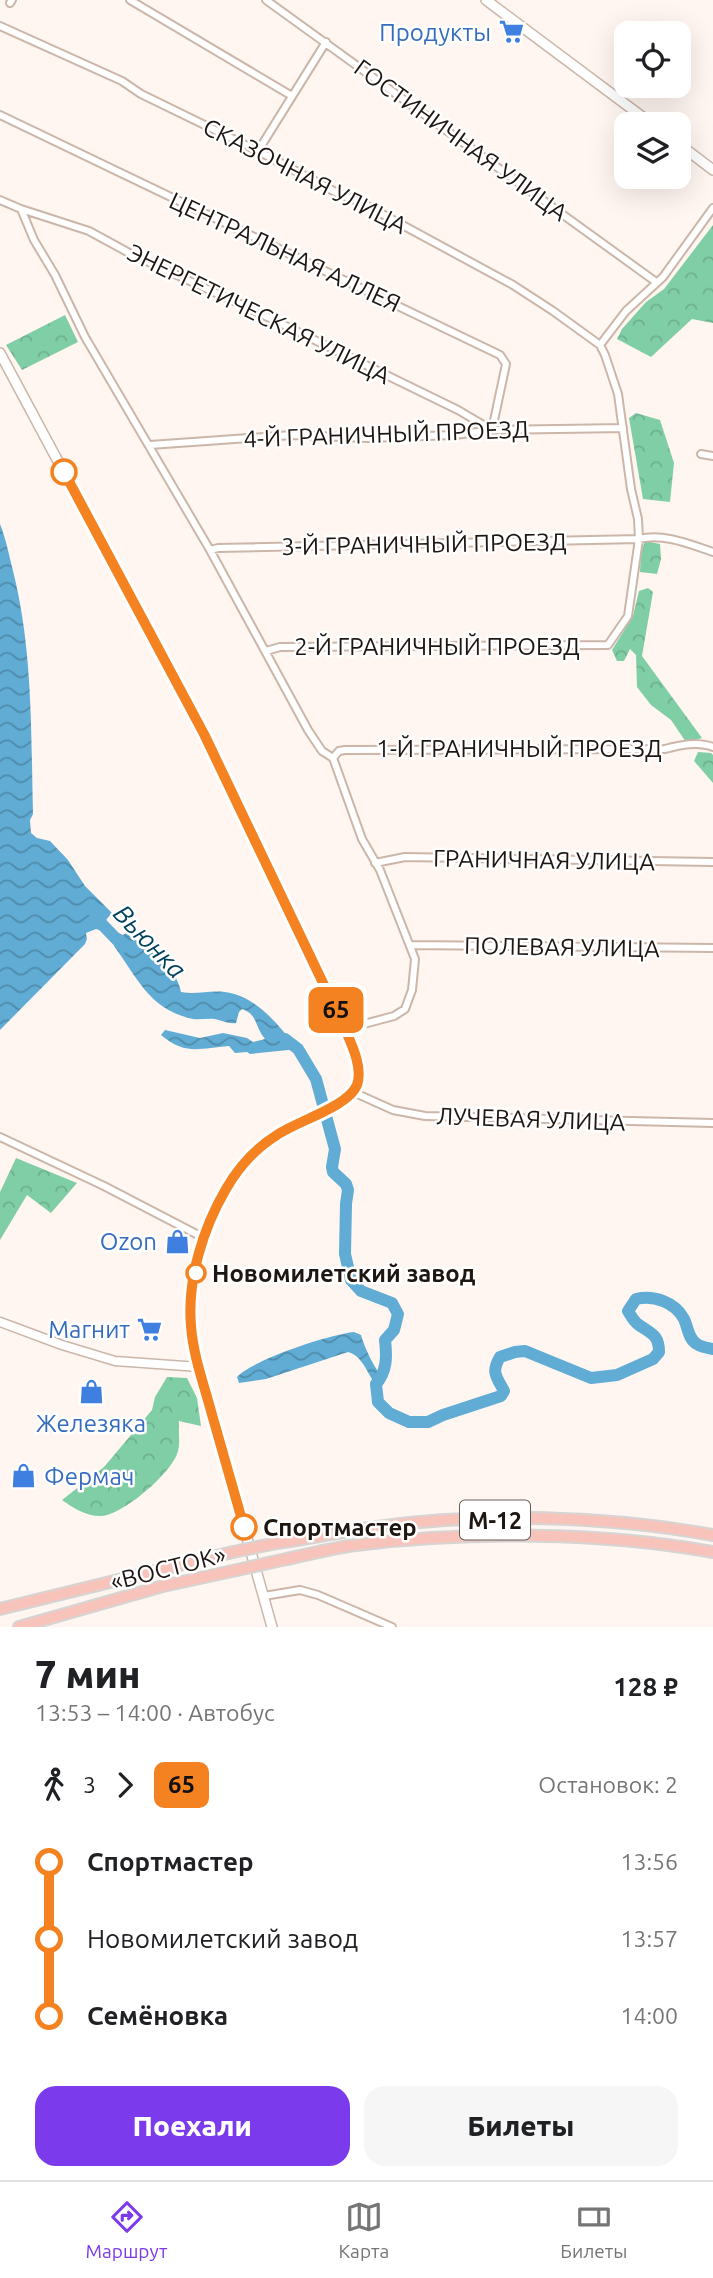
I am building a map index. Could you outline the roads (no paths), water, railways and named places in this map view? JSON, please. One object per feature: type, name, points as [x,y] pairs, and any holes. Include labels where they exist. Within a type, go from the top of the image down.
[{"type":"highway","name":"«ВОСТОК»","points":[[0,1609],[233,1552],[380,1526],[542,1518],[713,1535]]},
{"type":"highway","name":"«ВОСТОК»","points":[[19,1627],[163,1586],[354,1546],[411,1539],[601,1539],[669,1544],[713,1552]]},
{"type":"main road","points":[[486,0],[636,112]]},
{"type":"main road","points":[[691,153],[713,170]]},
{"type":"main road","points":[[0,353],[204,734],[345,1029],[355,1056],[358,1082],[344,1101],[270,1140],[240,1168],[216,1207],[204,1238],[195,1276],[191,1307],[192,1336],[272,1627]]},
{"type":"street","points":[[130,0],[292,96]]},
{"type":"street","name":"ГОСТИНИЧНАЯ УЛИЦА","points":[[266,0],[656,282]]},
{"type":"street","name":"СКАЗОЧНАЯ УЛИЦА","points":[[0,26],[122,81],[343,196],[360,202],[513,285],[600,345]]},
{"type":"street","points":[[258,151],[326,42]]},
{"type":"street","name":"ЦЕНТРАЛЬНАЯ АЛЛЕЯ","points":[[0,115],[500,355],[506,364],[492,430]]},
{"type":"street","name":"ЭНЕРГЕТИЧЕСКАЯ УЛИЦА","points":[[0,200],[89,231],[131,254],[446,404],[492,430]]},
{"type":"street","points":[[713,208],[663,276],[626,310],[600,345],[618,394],[639,539],[672,539],[713,552]]},
{"type":"street","points":[[21,209],[34,240],[85,337],[210,550],[316,744],[333,758],[362,839],[411,945],[415,966],[410,999],[405,1009],[394,1016],[345,1029]]},
{"type":"street","name":"4-Й ГРАНИЧНЫЙ ПРОЕЗД","points":[[150,445],[292,435],[368,438],[455,435],[492,430],[623,428]]},
{"type":"street","points":[[701,454],[713,456]]},
{"type":"street","name":"3-Й ГРАНИЧНЫЙ ПРОЕЗД","points":[[210,550],[639,539]]},
{"type":"street","name":"2-Й ГРАНИЧНЫЙ ПРОЕЗД","points":[[266,651],[280,647],[608,645],[628,616],[639,539]]},
{"type":"street","name":"1-Й ГРАНИЧНЫЙ ПРОЕЗД","points":[[333,758],[339,751],[345,750],[665,749],[681,745],[711,746]]},
{"type":"street","name":"ГРАНИЧНАЯ УЛИЦА","points":[[375,863],[405,857],[713,862]]},
{"type":"street","name":"ПОЛЕВАЯ УЛИЦА","points":[[411,945],[713,948]]},
{"type":"street","name":"ЛУЧЕВАЯ УЛИЦА","points":[[353,1092],[393,1110],[425,1116],[713,1123]]},
{"type":"street","points":[[0,1137],[104,1186],[204,1238]]},
{"type":"street","points":[[0,1322],[115,1361],[199,1367]]},
{"type":"street","points":[[264,1596],[300,1590],[392,1627]]},
{"type":"water","points":[[0,524],[20,601],[28,661],[32,753],[31,833],[37,838],[50,841],[68,860],[85,886],[112,913],[102,931],[96,929],[86,933],[85,944],[0,1030]]},
{"type":"water","points":[[116,932],[123,935],[126,933],[167,965],[181,992],[225,992],[247,999],[266,1013],[298,1049],[250,1054],[235,1053],[229,1046],[194,1049],[170,1042],[161,1035],[165,1030],[200,1038],[223,1033],[247,1038],[253,1042],[265,1039],[251,1014],[242,1009],[236,1023],[228,1023],[178,1015],[155,1001],[114,946],[110,938]]},
{"type":"water","points":[[354,1332],[361,1335],[376,1369],[382,1376],[376,1384],[361,1361],[348,1352],[266,1379],[239,1383],[237,1377],[259,1363],[310,1343]]},
{"type":"waterway","name":"Вьюнка","points":[[95,917],[124,947]]},
{"type":"waterway","name":"Вьюнка","points":[[285,1039],[298,1049],[316,1079],[335,1149],[333,1172],[346,1184],[348,1190],[345,1254],[351,1280],[361,1291],[392,1303],[398,1314],[394,1330],[385,1340],[385,1364],[376,1384],[378,1402],[389,1413],[409,1422],[428,1422],[501,1396],[504,1391],[495,1370],[500,1357],[515,1352],[525,1351],[591,1378],[617,1375],[653,1359],[659,1352],[656,1338],[636,1322],[628,1311],[636,1299],[657,1299],[670,1304],[684,1319],[694,1342],[713,1349]]},
{"type":"place","name":"Продукты","points":[[511,32]]},
{"type":"place","name":"Ozon","points":[[177,1241]]},
{"type":"place","name":"Новомилетский завод","points":[[196,1273]]},
{"type":"place","name":"Магнит","points":[[150,1329]]},
{"type":"place","name":"Железяка","points":[[91,1392]]},
{"type":"place","name":"Фермач","points":[[24,1476]]},
{"type":"place","name":"Спортмастер","points":[[244,1527]]}]
